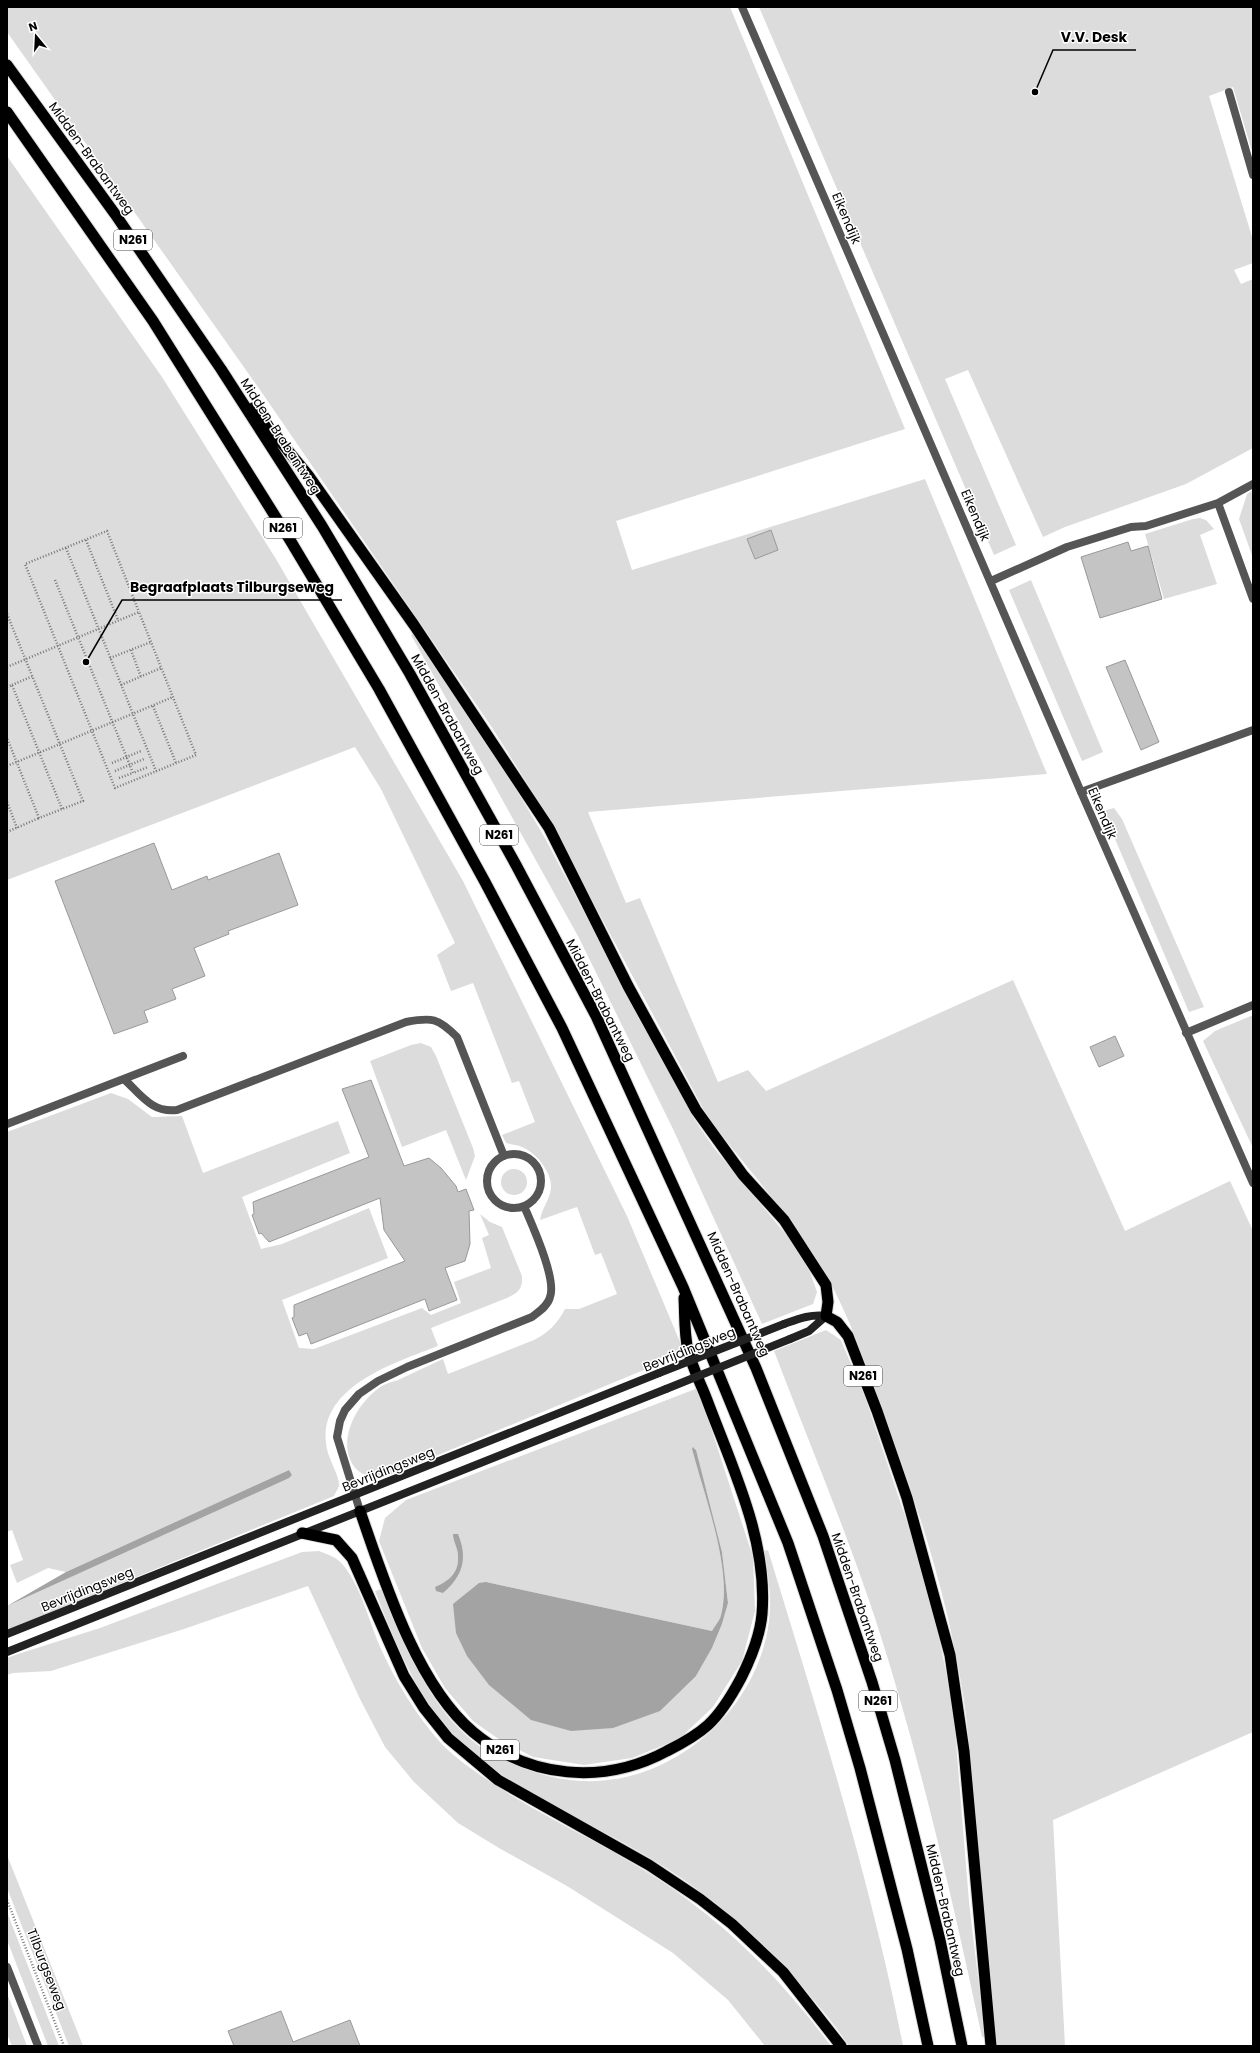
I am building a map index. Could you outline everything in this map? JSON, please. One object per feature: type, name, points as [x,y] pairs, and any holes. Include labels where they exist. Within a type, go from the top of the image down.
[{"type":"highway","name":"Midden-Brabantweg","points":[[7,65],[115,214],[221,369],[322,526],[402,661],[516,866],[596,1016],[756,1368],[823,1536],[872,1682],[918,1846],[962,2046]]},
{"type":"highway","name":"N261","points":[[7,112],[153,321],[290,540],[379,689],[529,963],[565,1036],[683,1287],[788,1543],[837,1690],[884,1857],[928,2046]]},
{"type":"highway","name":"N261","points":[[221,369],[308,475],[418,631],[549,828],[628,986],[696,1110],[743,1175],[784,1220],[826,1285],[828,1302],[826,1316],[837,1322],[848,1336],[877,1411],[907,1498],[950,1655],[964,1751],[991,2046]]},
{"type":"highway","name":"N261","points":[[360,1511],[390,1597],[424,1670],[448,1705],[473,1732],[520,1762],[555,1771],[584,1774],[616,1771],[649,1761],[680,1745],[707,1725],[731,1697],[748,1664],[757,1642],[762,1614],[759,1557],[739,1487],[688,1350],[683,1287]]},
{"type":"highway","name":"N261","points":[[302,1533],[336,1540],[352,1558],[404,1676],[424,1708],[448,1738],[498,1780],[649,1865],[700,1899],[732,1924],[783,1972],[841,2046]]},
{"type":"main road","name":"Bevrijdingsweg","points":[[7,1634],[802,1317],[815,1315],[826,1316]]},
{"type":"main road","points":[[7,1652],[790,1339],[809,1331],[826,1316]]},
{"type":"street","name":"Eikendijk","points":[[742,7],[1081,792],[1253,1183]]},
{"type":"street","points":[[1229,92],[1253,175]]},
{"type":"street","points":[[991,582],[1067,547],[1131,527],[1146,526],[1218,503],[1253,484]]},
{"type":"street","points":[[1218,503],[1253,599]]},
{"type":"street","points":[[1081,792],[1253,730]]},
{"type":"street","points":[[1186,1033],[1253,1005]]},
{"type":"street","points":[[124,1079],[153,1107],[165,1111],[177,1110],[406,1022],[424,1018],[443,1023],[457,1037],[504,1156]]},
{"type":"street","points":[[7,1124],[183,1056]]},
{"type":"street","points":[[520,1155],[532,1161],[539,1171],[540,1188],[531,1202],[524,1206],[516,1208],[500,1204],[489,1191],[488,1175],[491,1167],[504,1156],[520,1155]]},
{"type":"street","points":[[360,1511],[337,1437],[340,1421],[345,1410],[359,1394],[378,1381],[407,1367],[532,1317],[547,1303],[551,1292],[548,1270],[524,1206]]},
{"type":"street","points":[[7,1967],[38,2046]]},
{"type":"path","points":[[107,531],[196,755],[115,788],[25,564],[66,548],[107,531]]},
{"type":"path","points":[[86,540],[118,620]]},
{"type":"path","points":[[66,548],[156,772]]},
{"type":"path","points":[[56,580],[133,773]]},
{"type":"path","points":[[7,667],[139,612]]},
{"type":"path","points":[[7,614],[83,801],[7,832]]},
{"type":"path","points":[[110,658],[151,642]]},
{"type":"path","points":[[131,650],[141,677]]},
{"type":"path","points":[[121,685],[161,668]]},
{"type":"path","points":[[7,687],[33,676]]},
{"type":"path","points":[[12,685],[62,809]]},
{"type":"path","points":[[7,766],[173,697]]},
{"type":"path","points":[[153,706],[176,763]]},
{"type":"path","points":[[7,738],[39,818]]},
{"type":"path","points":[[112,763],[141,751]]},
{"type":"path","points":[[116,770],[144,759]]},
{"type":"path","points":[[119,778],[148,767]]},
{"type":"path","points":[[7,802],[17,828]]},
{"type":"path","name":"Tilburgseweg","points":[[7,1900],[64,2046]]},
{"type":"shaded area","points":[[7,7],[730,7],[905,429],[616,521],[632,570],[925,479],[1047,774],[588,812],[626,903],[640,898],[718,1082],[748,1070],[766,1091],[1013,980],[1125,1231],[1230,1181],[1253,1231],[1253,1732],[1053,1820],[1065,2046],[996,2046],[968,1732],[958,1663],[941,1589],[919,1515],[857,1341],[835,1292],[800,1233],[705,1112],[544,810],[491,726],[258,387],[7,32]]},
{"type":"shaded area","points":[[759,7],[1253,7],[1253,155],[1233,87],[1209,96],[1253,240],[1253,263],[1234,270],[1241,284],[1253,279],[1253,448],[1186,484],[1065,527],[1043,537],[968,370],[945,379],[1016,545],[994,555]]},
{"type":"shaded area","points":[[7,156],[162,377],[276,559],[463,881],[627,1216],[683,1349],[654,1361],[651,1367],[385,1477],[369,1476],[360,1472],[356,1469],[350,1459],[348,1450],[347,1440],[353,1420],[364,1402],[371,1394],[386,1384],[443,1359],[448,1374],[534,1340],[552,1327],[565,1309],[579,1309],[617,1294],[601,1253],[595,1255],[577,1207],[540,1220],[551,1188],[549,1176],[539,1159],[522,1147],[506,1143],[502,1135],[535,1122],[519,1081],[512,1083],[473,983],[451,991],[437,955],[455,943],[381,789],[355,747],[7,880]]},
{"type":"shaded area","points":[[1253,490],[1253,558],[1239,519],[1247,494]]},
{"type":"shaded area","points":[[1200,518],[1206,520],[1214,529],[1200,535],[1217,584],[1164,599],[1145,534]]},
{"type":"shaded area","points":[[1031,580],[1103,752],[1082,761],[1009,590]]},
{"type":"shaded area","points":[[413,633],[510,779],[545,838],[660,1057],[695,1120],[714,1148],[788,1237],[810,1272],[817,1292],[813,1304],[762,1324],[673,1129],[579,938],[411,635]]},
{"type":"shaded area","points":[[1114,808],[1122,819],[1204,1007],[1189,1012],[1103,811]]},
{"type":"shaded area","points":[[1253,1015],[1253,1148],[1203,1041],[1215,1031]]},
{"type":"shaded area","points":[[421,1043],[431,1047],[436,1056],[473,1148],[475,1156],[466,1180],[446,1130],[402,1147],[370,1061],[411,1045]]},
{"type":"shaded area","points":[[111,1093],[128,1099],[152,1117],[182,1116],[203,1173],[338,1121],[350,1153],[242,1197],[261,1249],[282,1244],[369,1208],[388,1258],[282,1300],[299,1348],[314,1349],[422,1308],[431,1315],[461,1303],[454,1282],[491,1268],[482,1238],[489,1235],[480,1214],[490,1222],[502,1227],[522,1276],[522,1284],[519,1290],[511,1296],[431,1328],[438,1346],[380,1370],[361,1381],[345,1394],[333,1410],[326,1428],[327,1449],[339,1481],[339,1486],[334,1496],[7,1630],[7,1606],[292,1475],[289,1470],[66,1572],[48,1568],[17,1583],[10,1565],[23,1560],[12,1530],[7,1532],[7,1132]]},
{"type":"shaded area","points":[[514,1169],[523,1173],[527,1182],[523,1191],[514,1195],[505,1191],[501,1182],[505,1173]]},
{"type":"shaded area","points":[[826,1330],[841,1340],[866,1400],[916,1549],[933,1608],[946,1672],[955,1730],[969,1902],[985,2036],[982,2037],[959,1932],[921,1775],[892,1672],[852,1553],[774,1351]]},
{"type":"shaded area","points":[[698,1388],[753,1557],[755,1611],[742,1661],[713,1707],[679,1739],[632,1758],[584,1765],[533,1757],[500,1740],[473,1721],[445,1688],[422,1648],[379,1541],[385,1518],[406,1500]],"holes":[[[695,1448],[722,1552],[728,1603],[722,1624],[712,1648],[696,1676],[486,1582],[712,1631],[721,1615],[724,1597],[723,1576],[716,1532],[692,1449]],[[453,1534],[457,1534],[462,1552],[462,1559],[457,1571],[443,1593],[435,1587],[445,1582],[452,1576],[458,1562],[458,1553]]]},
{"type":"shaded area","points":[[693,1447],[696,1450],[722,1552],[728,1603],[722,1624],[712,1648],[696,1676],[660,1711],[613,1728],[571,1731],[531,1720],[489,1685],[467,1656],[456,1633],[453,1604],[479,1583],[486,1582],[712,1631],[721,1615],[724,1597],[723,1577],[716,1532],[692,1449]]},
{"type":"shaded area","points":[[289,1470],[292,1475],[289,1478],[7,1606],[66,1572]]},
{"type":"shaded area","points":[[453,1534],[458,1534],[461,1543],[463,1551],[462,1566],[455,1580],[443,1593],[436,1591],[435,1587],[445,1582],[452,1576],[458,1562],[458,1553]]},
{"type":"shaded area","points":[[768,1550],[824,1734],[859,1858],[890,1983],[903,2046],[849,2046],[825,2014],[776,1957],[708,1897],[683,1879],[631,1847],[539,1798],[516,1784],[474,1754],[441,1720],[418,1686],[390,1630],[375,1591],[382,1589],[408,1652],[430,1692],[443,1711],[458,1728],[475,1743],[488,1752],[511,1763],[546,1775],[582,1781],[616,1779],[648,1770],[678,1756],[706,1736],[729,1712],[748,1684],[762,1654],[769,1621],[770,1595],[764,1551]]},
{"type":"shaded area","points":[[319,1551],[339,1560],[350,1575],[356,1585],[381,1649],[393,1674],[407,1698],[431,1732],[445,1747],[486,1779],[543,1814],[623,1857],[670,1887],[697,1907],[722,1927],[768,1971],[810,2019],[831,2046],[765,2046],[728,2000],[673,1953],[567,1886],[458,1823],[414,1782],[385,1747],[360,1699],[308,1586],[184,1629],[51,1671],[13,1673],[7,1675],[7,1658],[100,1628],[302,1552]]},
{"type":"shaded area","points":[[7,1855],[83,2046],[69,2046],[7,1888]]},
{"type":"shaded area","points":[[7,1912],[59,2046],[48,2046],[7,1940]]},
{"type":"shaded area","points":[[7,1993],[27,2046],[12,2046],[7,2034]]},
{"type":"building","points":[[771,530],[778,550],[755,559],[747,539]]},
{"type":"building","points":[[1128,542],[1131,551],[1148,546],[1162,599],[1100,618],[1081,557]]},
{"type":"building","points":[[1125,660],[1159,742],[1141,750],[1106,667]]},
{"type":"building","points":[[154,843],[172,890],[207,876],[208,880],[279,853],[298,905],[228,931],[229,934],[194,948],[205,976],[172,989],[176,999],[144,1011],[148,1022],[114,1034],[55,881]]},
{"type":"building","points":[[1115,1036],[1124,1056],[1099,1067],[1090,1047]]},
{"type":"building","points":[[371,1080],[404,1166],[429,1158],[441,1168],[456,1186],[458,1192],[466,1189],[474,1210],[469,1211],[470,1244],[465,1261],[445,1268],[457,1300],[429,1311],[425,1299],[311,1344],[307,1333],[299,1336],[292,1318],[294,1317],[294,1305],[405,1261],[384,1230],[380,1198],[269,1242],[261,1233],[259,1234],[252,1215],[254,1214],[253,1202],[369,1157],[342,1089]]},
{"type":"building","points":[[281,2011],[293,2042],[350,2020],[360,2046],[234,2046],[228,2031]]},
{"type":"place","name":"V.V. Desk","points":[[1035,92]]},
{"type":"place","name":"Begraafplaats Tilburgseweg","points":[[86,662]]}]
